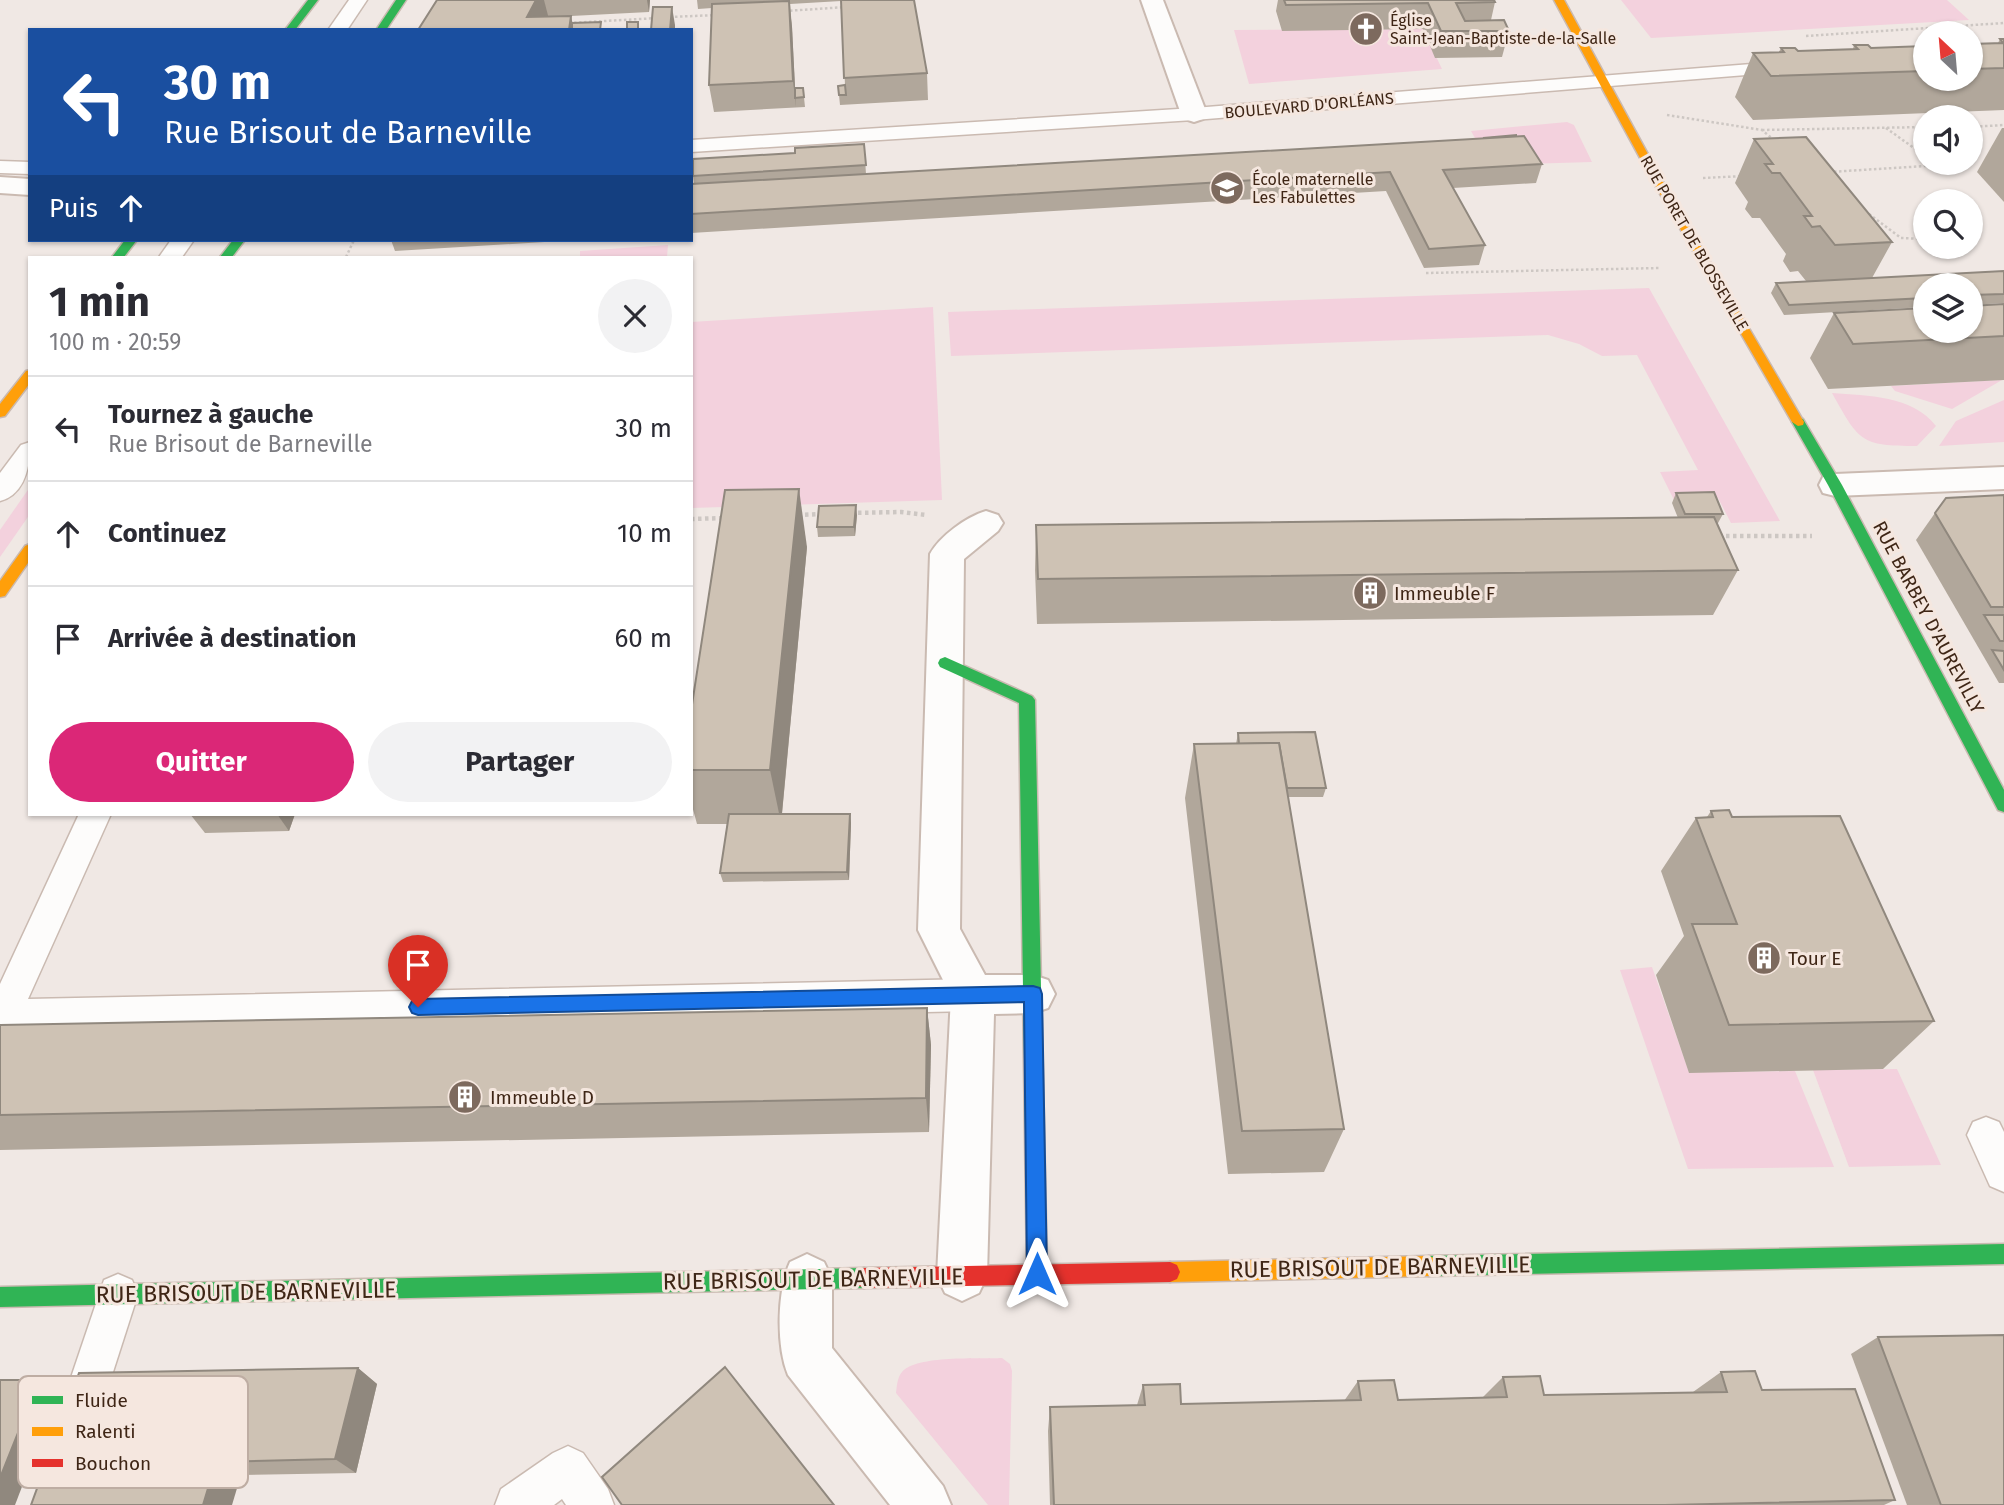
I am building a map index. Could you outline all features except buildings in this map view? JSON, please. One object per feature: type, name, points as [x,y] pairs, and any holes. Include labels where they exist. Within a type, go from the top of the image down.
[{"type":"street","points":[[292,28],[313,0]]},
{"type":"street","points":[[382,28],[401,0]]},
{"type":"street","points":[[1152,0],[1194,114]]},
{"type":"street","name":"RUE PORET DE BLOSSEVILLE","points":[[1559,0],[1657,180],[1835,485]]},
{"type":"street","points":[[0,186],[28,187]]},
{"type":"street","points":[[119,256],[129,242]]},
{"type":"street","points":[[227,256],[237,242]]},
{"type":"street","points":[[0,413],[28,377]]},
{"type":"street","points":[[1835,485],[2004,478]]},
{"type":"street","name":"RUE BARBEY D'AUREVILLY","points":[[1835,485],[2004,805]]},
{"type":"street","points":[[962,1276],[972,995],[939,930],[947,554],[986,523]]},
{"type":"street","points":[[0,592],[28,552]]},
{"type":"street","points":[[945,663],[1027,700],[1037,1274]]},
{"type":"street","points":[[972,995],[1033,994]]},
{"type":"street","name":"RUE BRISOUT DE BARNEVILLE","points":[[0,1297],[2004,1254]]},
{"type":"street","points":[[807,1279],[806,1357],[924,1505]]},
{"type":"lane","points":[[338,28],[358,0]]},
{"type":"lane","name":"BOULEVARD D'ORLÉANS","points":[[693,146],[1194,114],[1810,65]]},
{"type":"lane","points":[[0,167],[28,169]]},
{"type":"lane","points":[[171,256],[181,242]]},
{"type":"lane","points":[[0,492],[28,454]]},
{"type":"lane","points":[[94,816],[3,1016],[972,995]]},
{"type":"lane","points":[[1986,1135],[2004,1174]]},
{"type":"lane","points":[[92,1376],[118,1294]]},
{"type":"lane","points":[[517,1505],[568,1468],[592,1505]]},
{"type":"path","points":[[773,11],[854,7]]},
{"type":"path","points":[[564,24],[720,15]]},
{"type":"path","points":[[1656,116],[1679,115],[1762,130],[1913,127]]},
{"type":"path","points":[[1983,126],[2004,125]]},
{"type":"path","points":[[1884,127],[1913,148]]},
{"type":"path","points":[[1762,130],[1783,147]]},
{"type":"path","points":[[1824,172],[1913,167]]},
{"type":"path","points":[[1657,180],[1748,175]]},
{"type":"path","points":[[1865,211],[1900,238],[1913,239]]},
{"type":"path","points":[[1426,273],[1664,268]]},
{"type":"path","points":[[848,513],[901,512]]},
{"type":"path","points":[[796,515],[822,514]]},
{"type":"path","points":[[693,519],[730,518]]},
{"type":"path","points":[[1707,536],[1805,536]]},
{"type":"shaded area","points":[[1621,0],[1947,0],[1969,20],[1913,21],[1913,23],[1651,38]]},
{"type":"shaded area","points":[[1423,29],[1442,69],[1249,84],[1234,30]]},
{"type":"shaded area","points":[[1567,122],[1574,125],[1592,162],[1525,164],[1480,147],[1471,131]]},
{"type":"shaded area","points":[[668,245],[667,256],[580,256],[580,251]]},
{"type":"shaded area","points":[[1649,288],[1780,521],[1731,523],[1718,498],[1674,500],[1660,472],[1698,470],[1637,355],[1602,356],[1579,344],[1548,335],[951,356],[948,312]]},
{"type":"shaded area","points":[[933,307],[942,500],[693,508],[693,322]]},
{"type":"shaded area","points":[[2002,380],[1952,409],[1895,391],[1891,386]]},
{"type":"shaded area","points":[[1832,393],[1902,403],[1915,408],[1936,426],[1917,446],[1872,442],[1856,431]]},
{"type":"shaded area","points":[[2004,400],[2004,442],[1939,446],[1956,421]]},
{"type":"shaded area","points":[[28,490],[28,517],[0,557],[0,530]]},
{"type":"shaded area","points":[[1652,967],[1689,1072],[1795,1071],[1834,1167],[1688,1169],[1620,970]]},
{"type":"shaded area","points":[[1897,1069],[1941,1165],[1849,1167],[1813,1070]]},
{"type":"shaded area","points":[[1002,1358],[1010,1364],[1012,1371],[1009,1505],[988,1505],[896,1393],[902,1372],[920,1363],[949,1359]]},
{"type":"traffic: fast","points":[[292,28],[313,0]]},
{"type":"traffic: fast","points":[[382,28],[401,0]]},
{"type":"traffic: fast","points":[[119,256],[129,242]]},
{"type":"traffic: fast","points":[[227,256],[237,242]]},
{"type":"traffic: fast","points":[[1798,422],[1835,485],[2004,805]]},
{"type":"traffic: fast","points":[[945,663],[1027,700],[1037,1274]]},
{"type":"traffic: fast","points":[[1429,1266],[2004,1254]]},
{"type":"traffic: fast","points":[[0,1297],[864,1278]]},
{"type":"traffic: slow","points":[[1559,0],[1657,180],[1798,422]]},
{"type":"traffic: slow","points":[[0,413],[28,377]]},
{"type":"traffic: slow","points":[[0,592],[28,552]]},
{"type":"traffic: slow","points":[[1170,1272],[1429,1266]]},
{"type":"traffic: jam","points":[[864,1278],[1170,1272]]},
{"type":"place","name":"Église Saint-Jean-Baptiste-de-la-Salle","points":[[1366,29]]},
{"type":"place","name":"École maternelle Les Fabulettes","points":[[1227,188]]},
{"type":"place","name":"Immeuble F","points":[[1370,593]]},
{"type":"place","name":"Tour E","points":[[1764,958]]},
{"type":"place","name":"Immeuble D","points":[[465,1097]]},
{"type":"route","points":[[418,1007],[1033,994],[1037,1274]]}]
